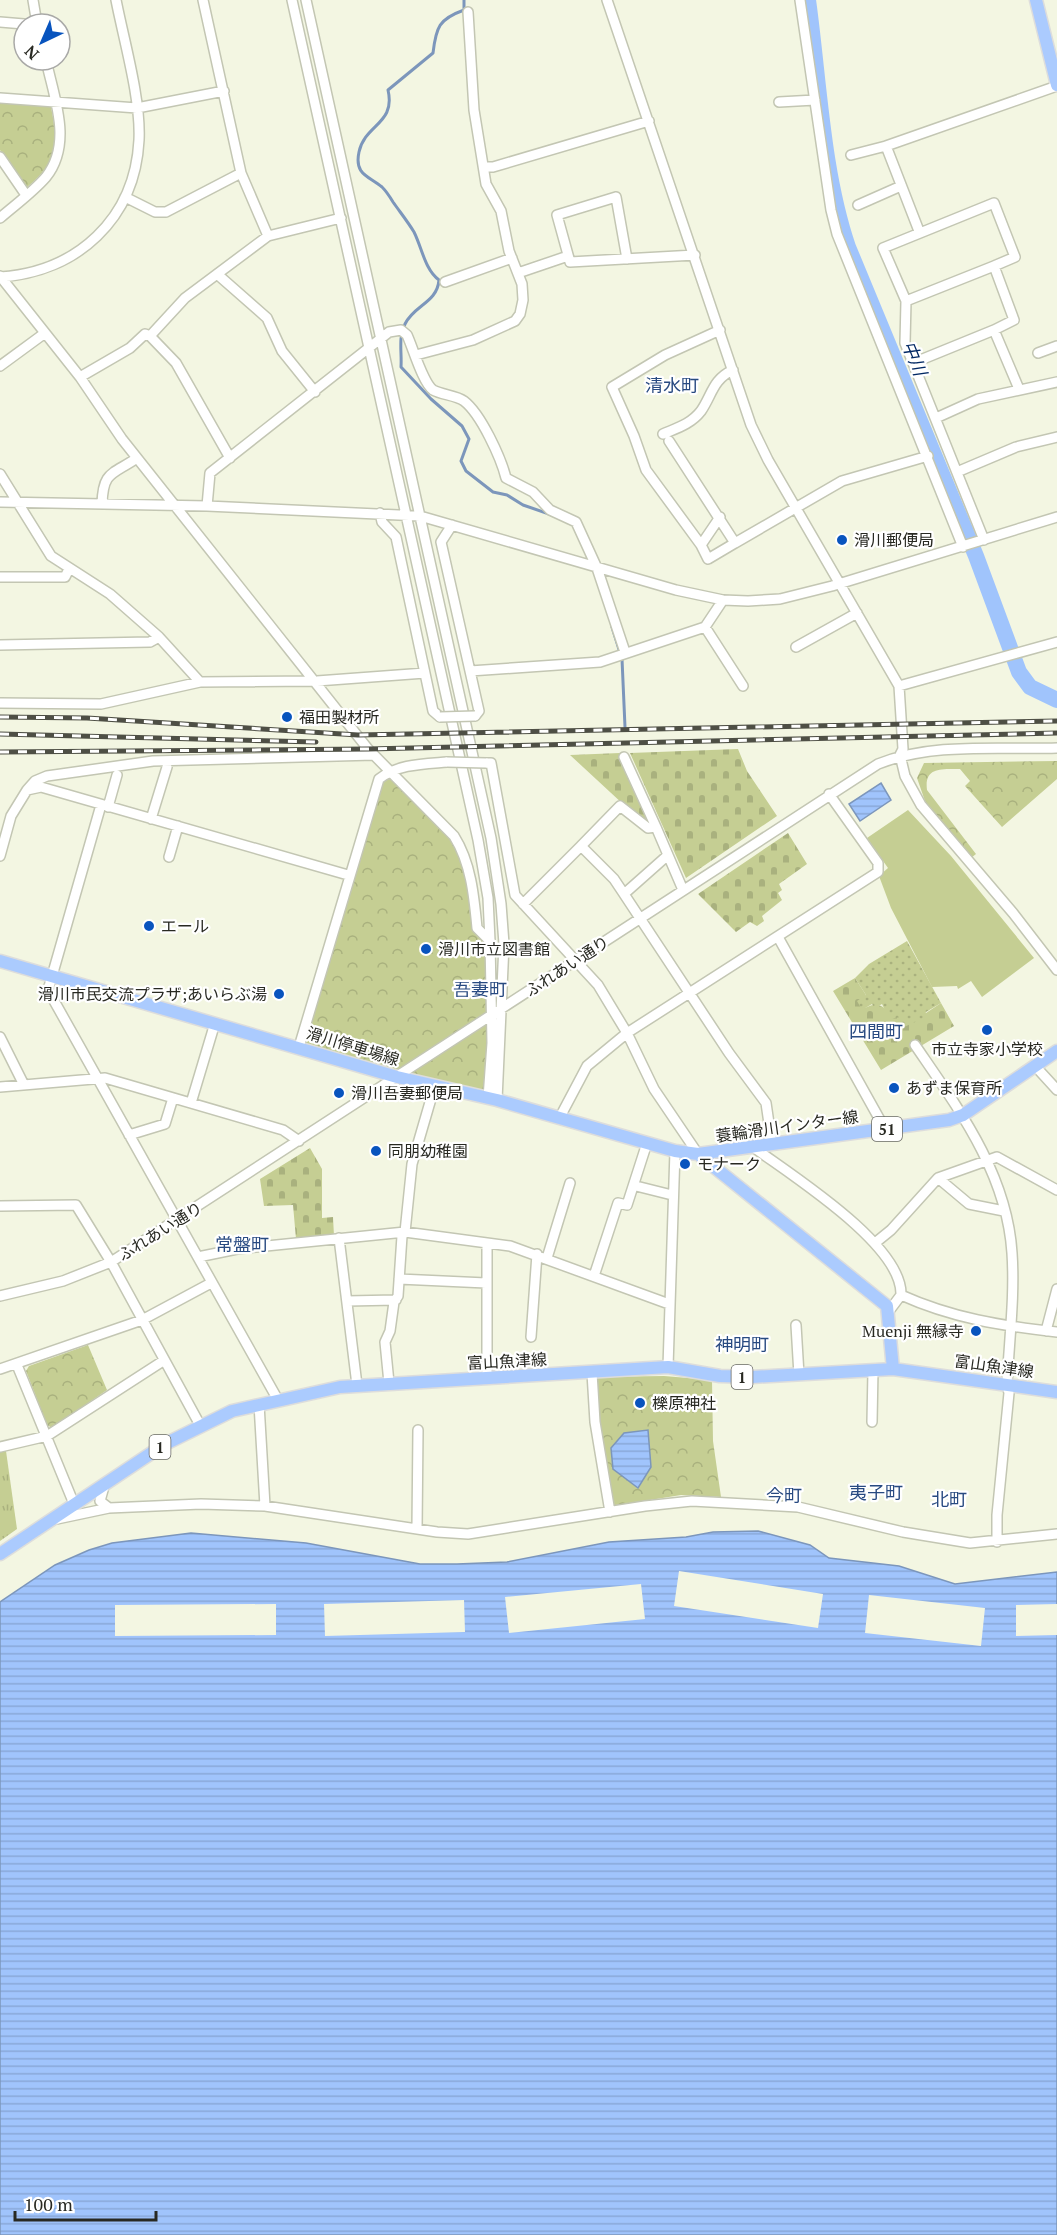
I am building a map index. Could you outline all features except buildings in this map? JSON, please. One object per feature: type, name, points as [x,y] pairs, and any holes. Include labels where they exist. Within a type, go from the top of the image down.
[{"type":"main road","points":[[1036,0],[1057,85]]},
{"type":"main road","name":"滑川停車場線","points":[[0,961],[397,1077],[493,1099],[675,1151],[698,1154]]},
{"type":"main road","name":"蓑輪滑川インター線","points":[[698,1154],[949,1120],[963,1115],[1057,1052]]},
{"type":"main road","name":"蓑輪滑川インター線","points":[[698,1154],[887,1306],[889,1311]]},
{"type":"main road","points":[[889,1311],[893,1369]]},
{"type":"main road","name":"富山魚津線","points":[[0,1554],[165,1444],[200,1425],[232,1411],[258,1404],[357,1386],[668,1367],[720,1376],[799,1375],[893,1369],[1057,1392]]},
{"type":"street","points":[[0,277],[44,271],[77,254],[107,225],[131,184],[138,147],[137,108],[116,0]]},
{"type":"street","points":[[203,0],[241,173],[268,236]]},
{"type":"street","points":[[292,0],[478,840],[488,898],[493,1099]]},
{"type":"street","points":[[306,0],[491,838],[501,904],[502,1007],[493,1099]]},
{"type":"street","points":[[608,0],[756,433],[839,584],[899,686],[903,749],[900,755],[905,776],[921,805],[1013,913],[1057,970]]},
{"type":"street","points":[[800,0],[831,210],[837,234],[928,456],[972,544]]},
{"type":"street","points":[[416,355],[473,340],[515,321],[520,314],[523,300],[522,284],[512,258],[501,211],[486,184],[474,110],[468,12]]},
{"type":"street","points":[[0,218],[46,177],[58,155],[62,137],[49,72]]},
{"type":"street","points":[[851,155],[886,146],[1057,85]]},
{"type":"street","points":[[0,98],[137,108],[224,91]]},
{"type":"street","points":[[779,102],[815,100]]},
{"type":"street","points":[[484,167],[493,167],[649,121]]},
{"type":"street","points":[[886,146],[919,231]]},
{"type":"street","points":[[0,157],[26,195]]},
{"type":"street","points":[[125,197],[155,212],[166,212],[241,173]]},
{"type":"street","points":[[858,205],[901,186]]},
{"type":"street","points":[[627,259],[616,197],[557,215],[570,262],[627,259],[695,255]]},
{"type":"street","points":[[906,301],[1015,257],[994,203],[919,231],[883,248],[906,301],[905,343],[957,472],[972,544]]},
{"type":"street","points":[[150,336],[185,298],[268,236],[341,218]]},
{"type":"street","points":[[518,273],[568,256]]},
{"type":"street","points":[[446,282],[512,258]]},
{"type":"street","points":[[913,363],[1014,320],[994,266]]},
{"type":"street","points":[[217,274],[267,318],[282,351],[315,392]]},
{"type":"street","points":[[0,277],[80,377],[137,458],[374,755],[388,772],[454,836],[463,850],[473,893],[477,928],[490,941]]},
{"type":"street","points":[[207,506],[210,473],[315,392],[380,338],[389,332],[401,330],[407,335],[426,382],[433,390],[464,401],[470,408],[498,451],[506,478],[533,492],[550,510],[576,522],[597,568],[625,652]]},
{"type":"street","points":[[720,330],[665,355],[612,387],[646,470],[701,545],[708,559],[842,481],[928,456]]},
{"type":"street","points":[[994,330],[1019,389]]},
{"type":"street","points":[[0,366],[45,333]]},
{"type":"street","points":[[80,377],[130,348],[145,333],[176,363],[230,458]]},
{"type":"street","points":[[1038,353],[1057,346]]},
{"type":"street","points":[[733,370],[717,381],[701,411],[688,424],[666,438],[735,543]]},
{"type":"street","points":[[936,418],[978,399],[1057,382]]},
{"type":"street","points":[[957,472],[1016,447],[1057,437]]},
{"type":"street","points":[[102,504],[102,484],[106,478],[137,458]]},
{"type":"street","points":[[0,474],[51,556],[110,594],[159,637],[200,682]]},
{"type":"street","points":[[0,502],[176,505],[406,514],[452,525],[676,590],[723,600],[780,599],[839,584],[1057,517]]},
{"type":"street","points":[[380,513],[382,522],[396,537],[433,711],[440,717],[475,716],[479,711],[441,542],[452,525]]},
{"type":"street","points":[[701,545],[720,517]]},
{"type":"street","points":[[0,578],[65,577],[69,569]]},
{"type":"street","points":[[470,671],[600,662],[705,627],[723,600]]},
{"type":"street","points":[[796,647],[857,614]]},
{"type":"street","points":[[705,627],[743,686]]},
{"type":"street","points":[[0,645],[150,642],[159,637]]},
{"type":"street","points":[[899,686],[1057,642]]},
{"type":"street","points":[[0,703],[101,704],[200,682],[317,681],[425,673]]},
{"type":"street","name":"ふれあい通り","points":[[0,1296],[63,1281],[111,1262],[878,764],[900,755],[947,750],[1057,748]]},
{"type":"street","points":[[0,856],[11,816],[35,781],[47,776],[153,761],[374,755]]},
{"type":"street","points":[[624,757],[683,890]]},
{"type":"street","points":[[299,1047],[373,791],[379,779],[388,772],[417,764],[491,763],[500,802],[515,895],[598,986],[627,1033],[654,1089],[698,1154]]},
{"type":"street","points":[[151,819],[166,767]]},
{"type":"street","points":[[117,775],[104,806],[48,990],[278,1400]]},
{"type":"street","points":[[27,790],[40,787],[348,875]]},
{"type":"street","points":[[560,1117],[587,1066],[627,1033],[878,872],[878,863],[829,794]]},
{"type":"street","points":[[523,904],[621,806],[648,828],[656,827]]},
{"type":"street","points":[[0,816],[11,816]]},
{"type":"street","points":[[169,857],[178,826]]},
{"type":"street","points":[[581,846],[615,879],[689,993],[766,1103],[772,1144]]},
{"type":"street","points":[[624,894],[668,855]]},
{"type":"street","points":[[778,937],[885,1129]]},
{"type":"street","points":[[191,1103],[215,1023]]},
{"type":"street","points":[[0,1037],[24,1085]]},
{"type":"street","points":[[915,1045],[963,1115],[987,1160],[998,1185],[1012,1251],[1007,1385],[1009,1393],[997,1515],[997,1542]]},
{"type":"street","points":[[1036,1067],[1057,1090]]},
{"type":"street","points":[[0,1087],[105,1078],[284,1130],[299,1142]]},
{"type":"street","points":[[389,1383],[385,1342],[390,1331],[396,1300],[412,1164],[435,1084]]},
{"type":"street","points":[[129,1135],[165,1124],[173,1098]]},
{"type":"street","points":[[594,1276],[618,1203],[627,1205],[647,1143]]},
{"type":"street","points":[[753,1147],[835,1207],[875,1243],[901,1286],[901,1295],[889,1311]]},
{"type":"street","points":[[668,1367],[675,1151]]},
{"type":"street","points":[[875,1243],[891,1230],[938,1178],[997,1157],[1057,1190]]},
{"type":"street","points":[[938,1178],[969,1203],[1004,1211]]},
{"type":"street","points":[[547,1258],[570,1183]]},
{"type":"street","points":[[636,1186],[672,1195]]},
{"type":"street","points":[[0,1206],[76,1205],[111,1262],[163,1361],[200,1425]]},
{"type":"street","points":[[198,1257],[237,1249],[405,1232],[510,1246],[669,1304]]},
{"type":"street","points":[[339,1238],[357,1386]]},
{"type":"street","points":[[486,1243],[487,1378]]},
{"type":"street","points":[[531,1337],[537,1254]]},
{"type":"street","points":[[399,1279],[486,1283]]},
{"type":"street","points":[[0,1369],[142,1320],[211,1283]]},
{"type":"street","points":[[1046,1331],[1057,1289]]},
{"type":"street","points":[[901,1295],[935,1311],[1010,1326],[1057,1332]]},
{"type":"street","points":[[347,1301],[396,1300]]},
{"type":"street","points":[[796,1325],[799,1375]]},
{"type":"street","points":[[0,1447],[48,1436],[163,1361]]},
{"type":"street","points":[[17,1365],[74,1504]]},
{"type":"street","points":[[872,1422],[873,1370]]},
{"type":"street","points":[[592,1373],[595,1422],[610,1512]]},
{"type":"street","points":[[258,1404],[265,1506]]},
{"type":"street","points":[[417,1529],[418,1430]]},
{"type":"street","points":[[105,1484],[100,1501],[109,1508]]},
{"type":"street","points":[[52,1520],[86,1511],[109,1508],[201,1504],[265,1506],[417,1529],[468,1534],[677,1501],[798,1507],[903,1532],[970,1543],[1057,1534]]},
{"type":"green space","points":[[0,101],[51,107],[55,132],[54,152],[45,170],[26,188],[0,150]]},
{"type":"green space","points":[[738,749],[747,771],[777,816],[686,878],[630,753]]},
{"type":"green space","points":[[620,753],[650,822],[646,823],[637,817],[570,755]]},
{"type":"green space","points":[[1057,761],[1057,779],[1002,827],[965,786],[970,781],[960,769],[931,773],[928,777],[927,790],[976,854],[971,858],[925,801],[917,778],[924,763]]},
{"type":"green space","points":[[388,772],[463,850],[477,928],[490,941],[488,1098],[299,1047],[373,791]]},
{"type":"green space","points":[[908,810],[951,856],[1034,958],[982,997],[971,981],[958,989],[957,986],[932,987],[891,908],[879,876],[888,868],[867,838]]},
{"type":"green space","points":[[788,833],[807,864],[779,884],[782,890],[778,893],[782,900],[762,916],[764,921],[757,926],[750,922],[736,932],[698,894]]},
{"type":"green space","points":[[907,941],[941,1003],[926,1012],[924,1018],[904,1027],[897,1017],[890,1020],[882,1004],[875,1008],[872,1004],[862,1010],[857,1001],[866,995],[855,978],[869,964]]},
{"type":"green space","points":[[855,978],[866,995],[862,1009],[880,1005],[897,1017],[926,1013],[941,1003],[954,1026],[881,1070],[833,991]]},
{"type":"green space","points":[[310,1148],[322,1169],[322,1218],[333,1217],[334,1236],[296,1239],[293,1205],[264,1206],[260,1179]]},
{"type":"green space","points":[[88,1345],[107,1390],[52,1428],[47,1425],[26,1371],[29,1366]]},
{"type":"green space","points":[[664,1376],[712,1380],[713,1441],[721,1497],[681,1495],[613,1506],[598,1420],[596,1377]]},
{"type":"green space","points":[[6,1451],[17,1529],[0,1541],[0,1452]]},
{"type":"water","points":[[881,783],[891,800],[860,821],[849,804]]},
{"type":"water","points":[[648,1430],[651,1467],[638,1488],[613,1469],[611,1448],[624,1433]]},
{"type":"water","points":[[758,1531],[810,1545],[829,1558],[899,1566],[955,1584],[1057,1572],[1057,2235],[0,2235],[0,1602],[55,1565],[89,1550],[112,1543],[191,1533],[306,1543],[420,1564],[457,1564],[507,1562],[609,1542],[686,1537],[713,1532]]},
{"type":"pier","points":[[679,1571],[823,1594],[818,1628],[674,1606]]},
{"type":"pier","points":[[641,1584],[645,1619],[509,1633],[505,1597]]},
{"type":"pier","points":[[869,1595],[985,1608],[981,1646],[865,1633]]},
{"type":"pier","points":[[464,1600],[465,1632],[325,1636],[324,1604]]},
{"type":"pier","points":[[276,1604],[276,1635],[115,1636],[115,1605]]},
{"type":"pier","points":[[1057,1604],[1057,1635],[1016,1636],[1016,1605]]},
{"type":"waterway","points":[[464,0],[464,10],[449,17],[440,25],[433,53],[388,90],[388,110],[362,143],[359,152],[359,166],[364,174],[388,194],[414,232],[430,271],[439,280],[434,294],[414,312],[405,324],[401,340],[401,367],[431,399],[462,426],[469,439],[461,461],[466,471],[493,492],[507,495],[523,505],[552,515]]},
{"type":"waterway","name":"中川","points":[[808,0],[822,125],[832,187],[848,247],[976,556],[1019,672],[1030,687],[1057,700]]},
{"type":"waterway","points":[[612,627],[622,659],[625,727]]},
{"type":"railway","points":[[0,717],[87,718],[358,735],[1057,721]]},
{"type":"railway","points":[[0,752],[368,749],[1057,733]]},
{"type":"railway","points":[[0,734],[316,742]]},
{"type":"place","name":"滑川郵便局","points":[[842,540]]},
{"type":"place","name":"福田製材所","points":[[287,717]]},
{"type":"place","name":"エール","points":[[149,926]]},
{"type":"place","name":"滑川市立図書館","points":[[426,949]]},
{"type":"place","name":"滑川市民交流プラザ;あいらぶ湯","points":[[279,994]]},
{"type":"place","name":"市立寺家小学校","points":[[987,1030]]},
{"type":"place","name":"あずま保育所","points":[[894,1088]]},
{"type":"place","name":"滑川吾妻郵便局","points":[[339,1093]]},
{"type":"place","name":"同朋幼稚園","points":[[376,1151]]},
{"type":"place","name":"モナーク","points":[[685,1164]]},
{"type":"place","name":"Muenji 無縁寺","points":[[976,1331]]},
{"type":"place","name":"櫟原神社","points":[[640,1403]]},
{"type":"district","name":"清水町","points":[[672,385]]},
{"type":"district","name":"吾妻町","points":[[480,989]]},
{"type":"district","name":"四間町","points":[[876,1031]]},
{"type":"district","name":"常盤町","points":[[242,1244]]},
{"type":"district","name":"神明町","points":[[742,1344]]},
{"type":"district","name":"夷子町","points":[[876,1492]]},
{"type":"district","name":"今町","points":[[784,1495]]},
{"type":"district","name":"北町","points":[[949,1499]]}]
